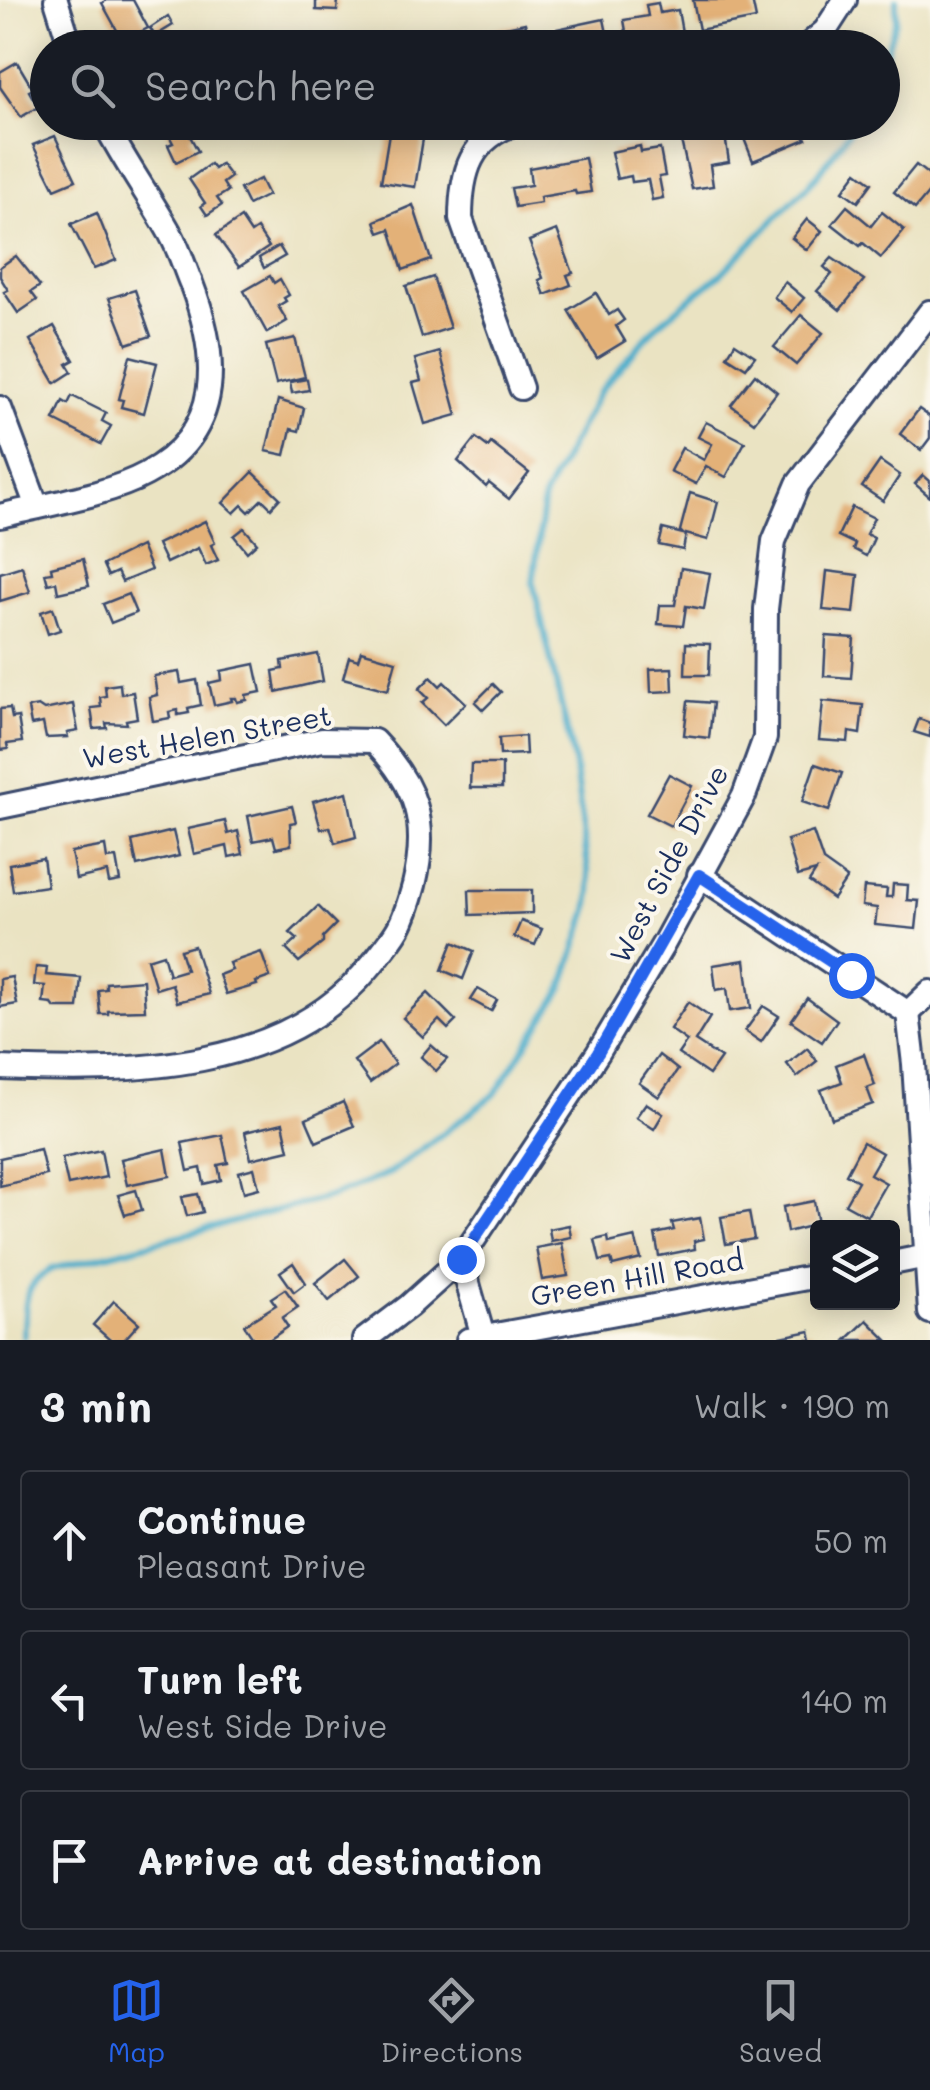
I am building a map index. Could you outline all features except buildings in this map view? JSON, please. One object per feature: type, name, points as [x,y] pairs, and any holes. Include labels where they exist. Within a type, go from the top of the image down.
[{"type":"street","points":[[56,0],[65,30]]},
{"type":"street","points":[[826,30],[844,0]]},
{"type":"street","points":[[0,516],[123,484],[147,474],[182,449],[206,410],[212,358],[200,308],[172,236],[115,140]]},
{"type":"street","points":[[488,140],[469,157],[461,192],[461,218],[521,388]]},
{"type":"street","name":"West Side Drive","points":[[364,1340],[461,1259],[598,1053],[744,796],[764,738],[766,609],[774,541],[798,484],[930,312]]},
{"type":"street","points":[[0,408],[37,506]]},
{"type":"street","name":"West Helen Street","points":[[0,807],[322,740],[374,741],[399,767],[418,809],[419,863],[404,925],[352,989],[289,1034],[222,1055],[135,1069],[0,1068]]},
{"type":"street","points":[[699,875],[908,1013],[930,1312]]},
{"type":"street","points":[[908,1013],[930,992]]},
{"type":"street","points":[[900,1261],[927,1256]]},
{"type":"street","points":[[461,1259],[479,1339]]},
{"type":"street","name":"Green Hill Road","points":[[479,1339],[810,1277]]},
{"type":"waterway","points":[[893,30],[896,0]]},
{"type":"waterway","points":[[24,1336],[30,1289],[52,1269],[333,1196],[390,1173],[495,1094],[563,988],[591,893],[574,761],[533,583],[544,496],[599,392],[656,326],[721,274],[818,175],[843,140]]},
{"type":"route","points":[[461,1259],[598,1053],[699,875],[851,975]]}]
